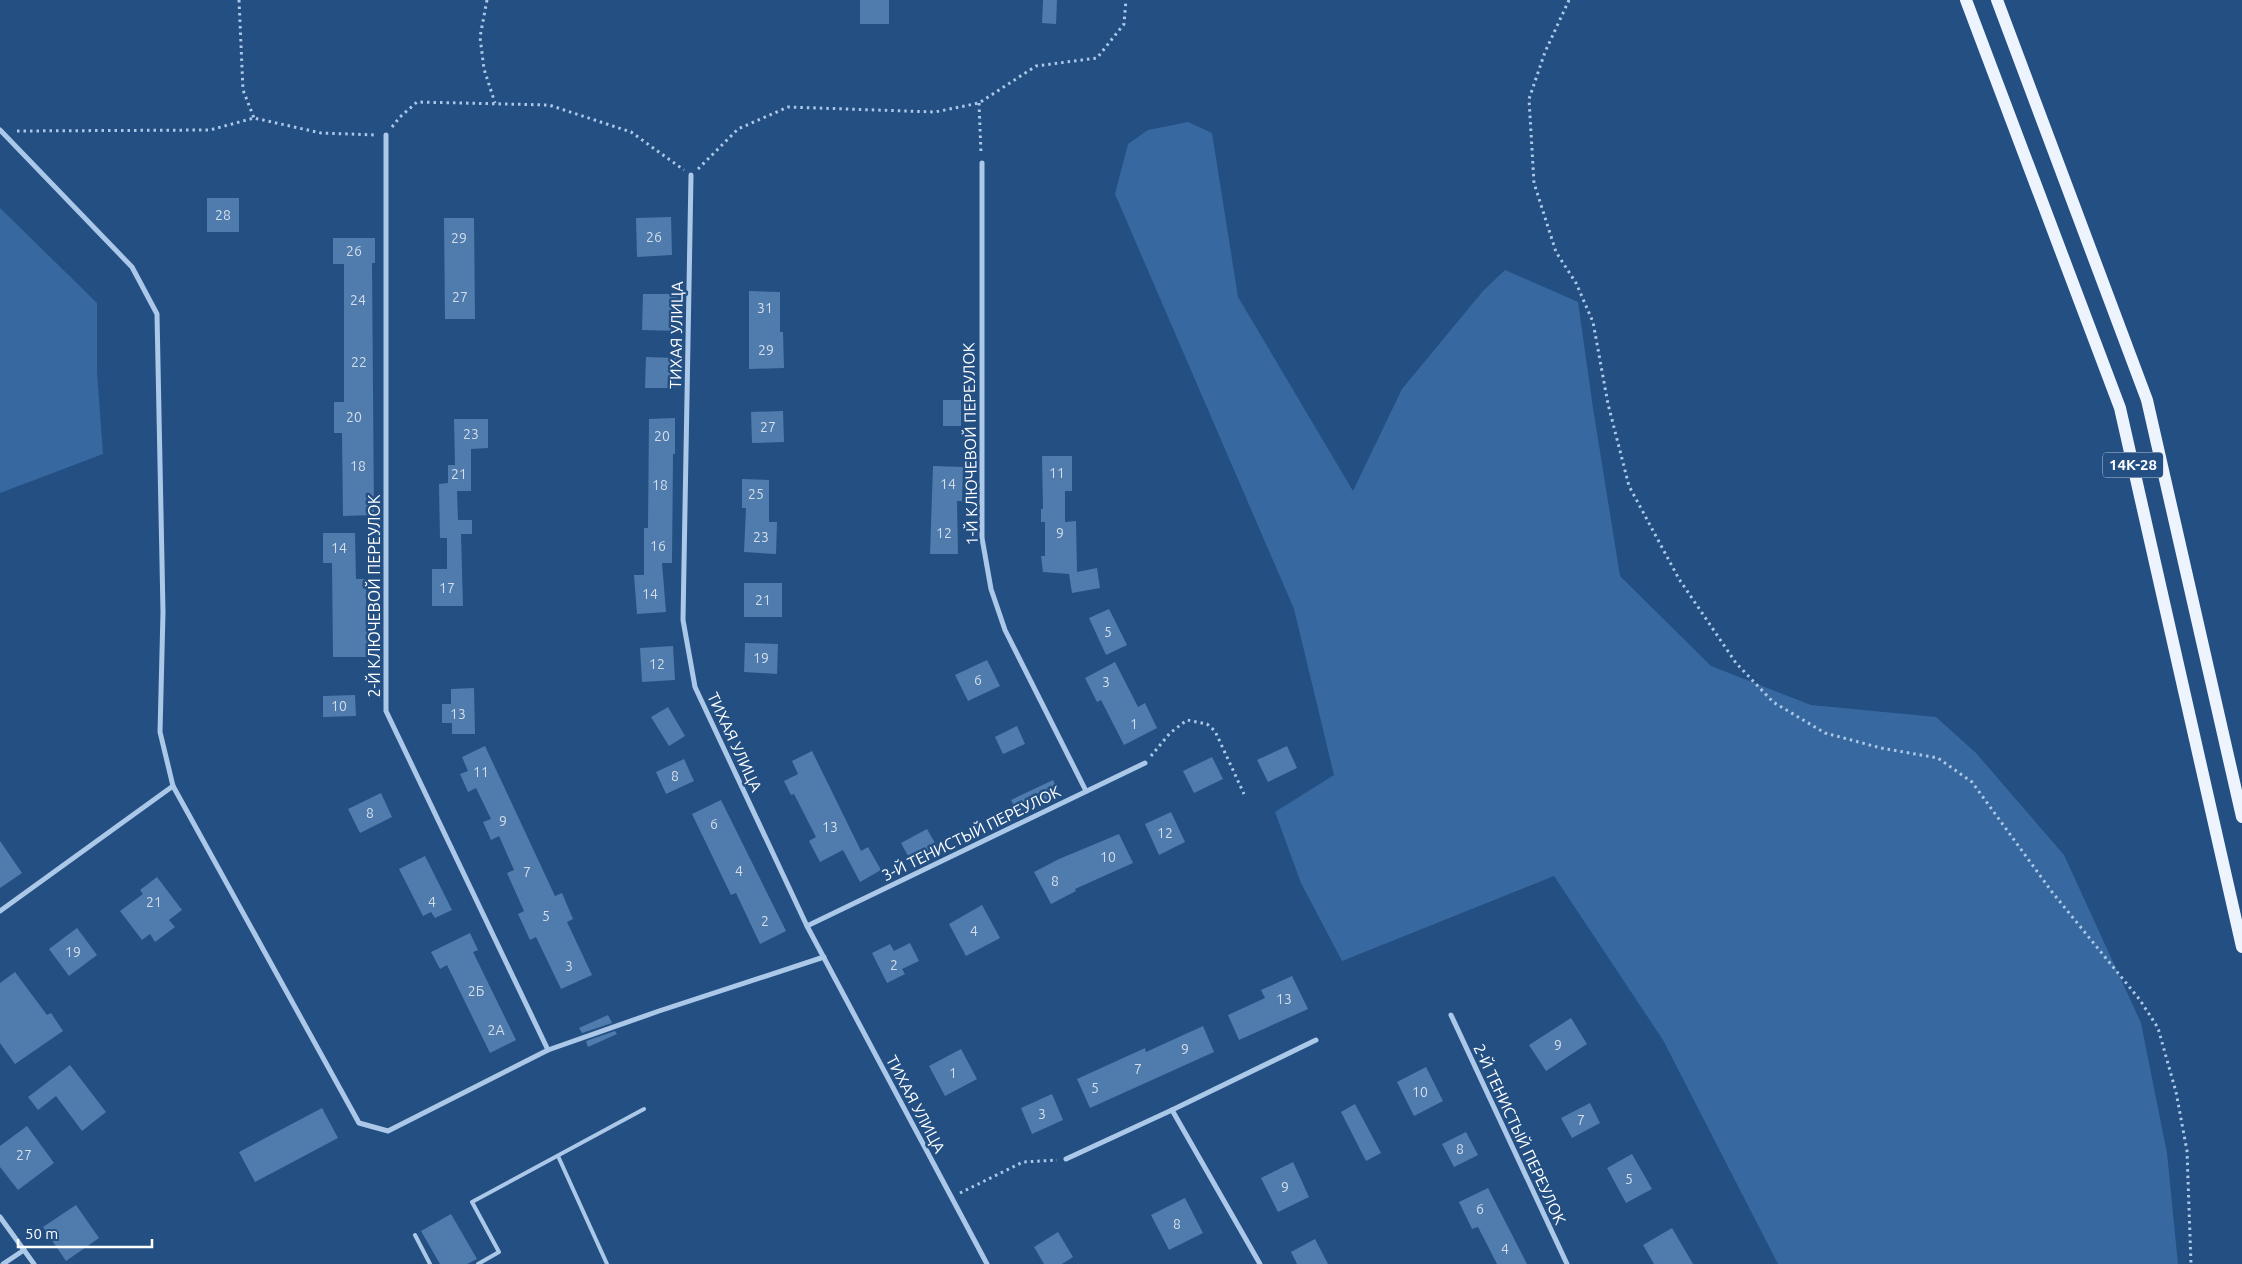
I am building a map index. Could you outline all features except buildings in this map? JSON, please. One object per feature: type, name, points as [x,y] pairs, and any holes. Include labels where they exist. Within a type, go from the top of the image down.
[{"type":"main road","name":"14К-28","points":[[1966,0],[2120,408],[2242,948]]},
{"type":"main road","name":"14К-28","points":[[1997,0],[2147,400],[2242,817]]},
{"type":"street","points":[[1,131],[132,267],[157,314],[163,612],[160,732],[173,786],[359,1123],[388,1131],[548,1050],[659,1011],[824,958]]},
{"type":"street","name":"2-Й КЛЮЧЕВОЙ ПЕРЕУЛОК","points":[[386,135],[386,711],[548,1050]]},
{"type":"street","name":"1-Й КЛЮЧЕВОЙ ПЕРЕУЛОК","points":[[982,163],[981,485],[984,546],[991,589],[1005,630],[1086,791]]},
{"type":"street","name":"ТИХАЯ УЛИЦА","points":[[691,175],[683,620],[695,687],[807,926],[987,1264]]},
{"type":"street","name":"3-Й ТЕНИСТЫЙ ПЕРЕУЛОК","points":[[807,926],[1145,763]]},
{"type":"street","points":[[0,911],[173,786]]},
{"type":"street","name":"2-Й ТЕНИСТЫЙ ПЕРЕУЛОК","points":[[1451,1015],[1567,1264]]},
{"type":"street","points":[[1066,1159],[1316,1040]]},
{"type":"street","points":[[1172,1110],[1260,1264]]},
{"type":"street","points":[[0,1217],[34,1264]]},
{"type":"street","points":[[3,1264],[24,1250]]},
{"type":"lane","points":[[478,1264],[499,1252],[472,1202],[644,1109]]},
{"type":"lane","points":[[558,1156],[607,1264]]},
{"type":"lane","points":[[415,1235],[430,1264]]},
{"type":"path","points":[[239,0],[243,90],[254,118]]},
{"type":"path","points":[[487,0],[480,37],[484,69],[495,103]]},
{"type":"path","points":[[1,131],[210,130],[254,118],[321,132],[386,135],[400,117],[417,102],[549,105],[631,132],[691,175],[738,130],[788,107],[935,112],[979,103],[1036,66],[1097,58],[1124,24],[1126,0]]},
{"type":"path","points":[[1569,0],[1545,52],[1529,99],[1534,183],[1556,252],[1576,283],[1593,322],[1608,404],[1629,486],[1679,579],[1736,663],[1773,702],[1824,733],[1881,748],[1938,758],[1972,782],[2052,892],[2140,1000],[2158,1028],[2176,1092],[2187,1151],[2191,1264]]},
{"type":"path","points":[[979,103],[982,163]]},
{"type":"path","points":[[1145,763],[1170,733],[1187,720],[1207,724],[1215,730],[1244,794]]},
{"type":"path","points":[[951,1198],[1023,1162],[1066,1159]]},
{"type":"shaded area","points":[[1188,122],[1212,133],[1238,297],[1353,491],[1402,389],[1483,291],[1505,270],[1578,302],[1620,576],[1711,666],[1811,705],[1936,717],[1976,753],[2064,855],[2141,1023],[2167,1153],[2178,1264],[1778,1264],[1663,1040],[1554,876],[1342,961],[1301,883],[1275,812],[1334,775],[1294,609],[1115,194],[1128,144],[1148,130]]},
{"type":"shaded area","points":[[0,208],[97,303],[97,372],[103,454],[0,493]]}]
